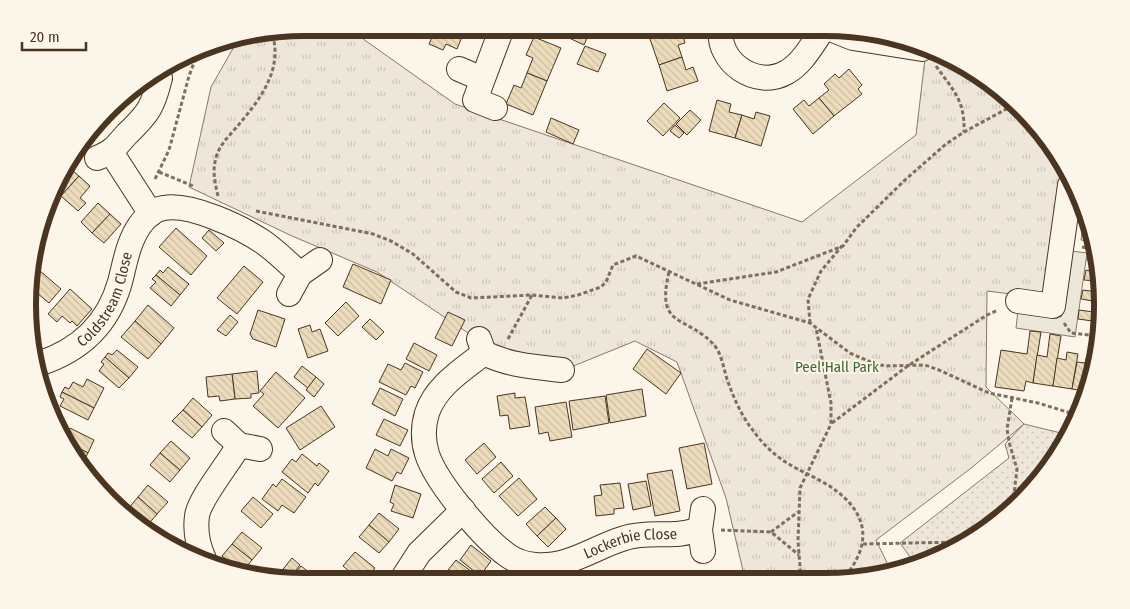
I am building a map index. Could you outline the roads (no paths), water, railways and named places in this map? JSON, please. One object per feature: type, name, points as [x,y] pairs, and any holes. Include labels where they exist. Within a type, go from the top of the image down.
[{"type":"street","points":[[496,108],[474,100],[499,36]]},
{"type":"street","points":[[722,36],[726,54],[733,63],[752,76],[764,78],[787,72],[820,36]]},
{"type":"street","points":[[854,38],[927,56]]},
{"type":"street","points":[[459,69],[482,79]]},
{"type":"street","points":[[160,78],[155,99],[148,112],[140,123],[104,155],[147,209],[178,208],[218,218],[249,232],[265,243],[295,284],[320,260]]},
{"type":"street","points":[[1018,301],[1053,306],[1069,193]]},
{"type":"street","name":"Coldstream Close","points":[[42,363],[55,359],[70,351],[94,331],[112,302],[119,284],[126,255],[147,209]]},
{"type":"street","name":"Lockerbie Close","points":[[562,370],[524,366],[486,350],[440,390],[432,401],[424,427],[424,441],[427,454],[434,470],[463,510],[508,556],[520,562],[535,565],[553,565],[570,561],[627,537],[676,534],[702,530]]},
{"type":"street","points":[[201,552],[199,546],[197,515],[202,501],[241,442]]},
{"type":"street","points":[[406,573],[419,553],[463,510]]},
{"type":"park label","name":"Peel Hall Park","points":[[837,367]]}]
